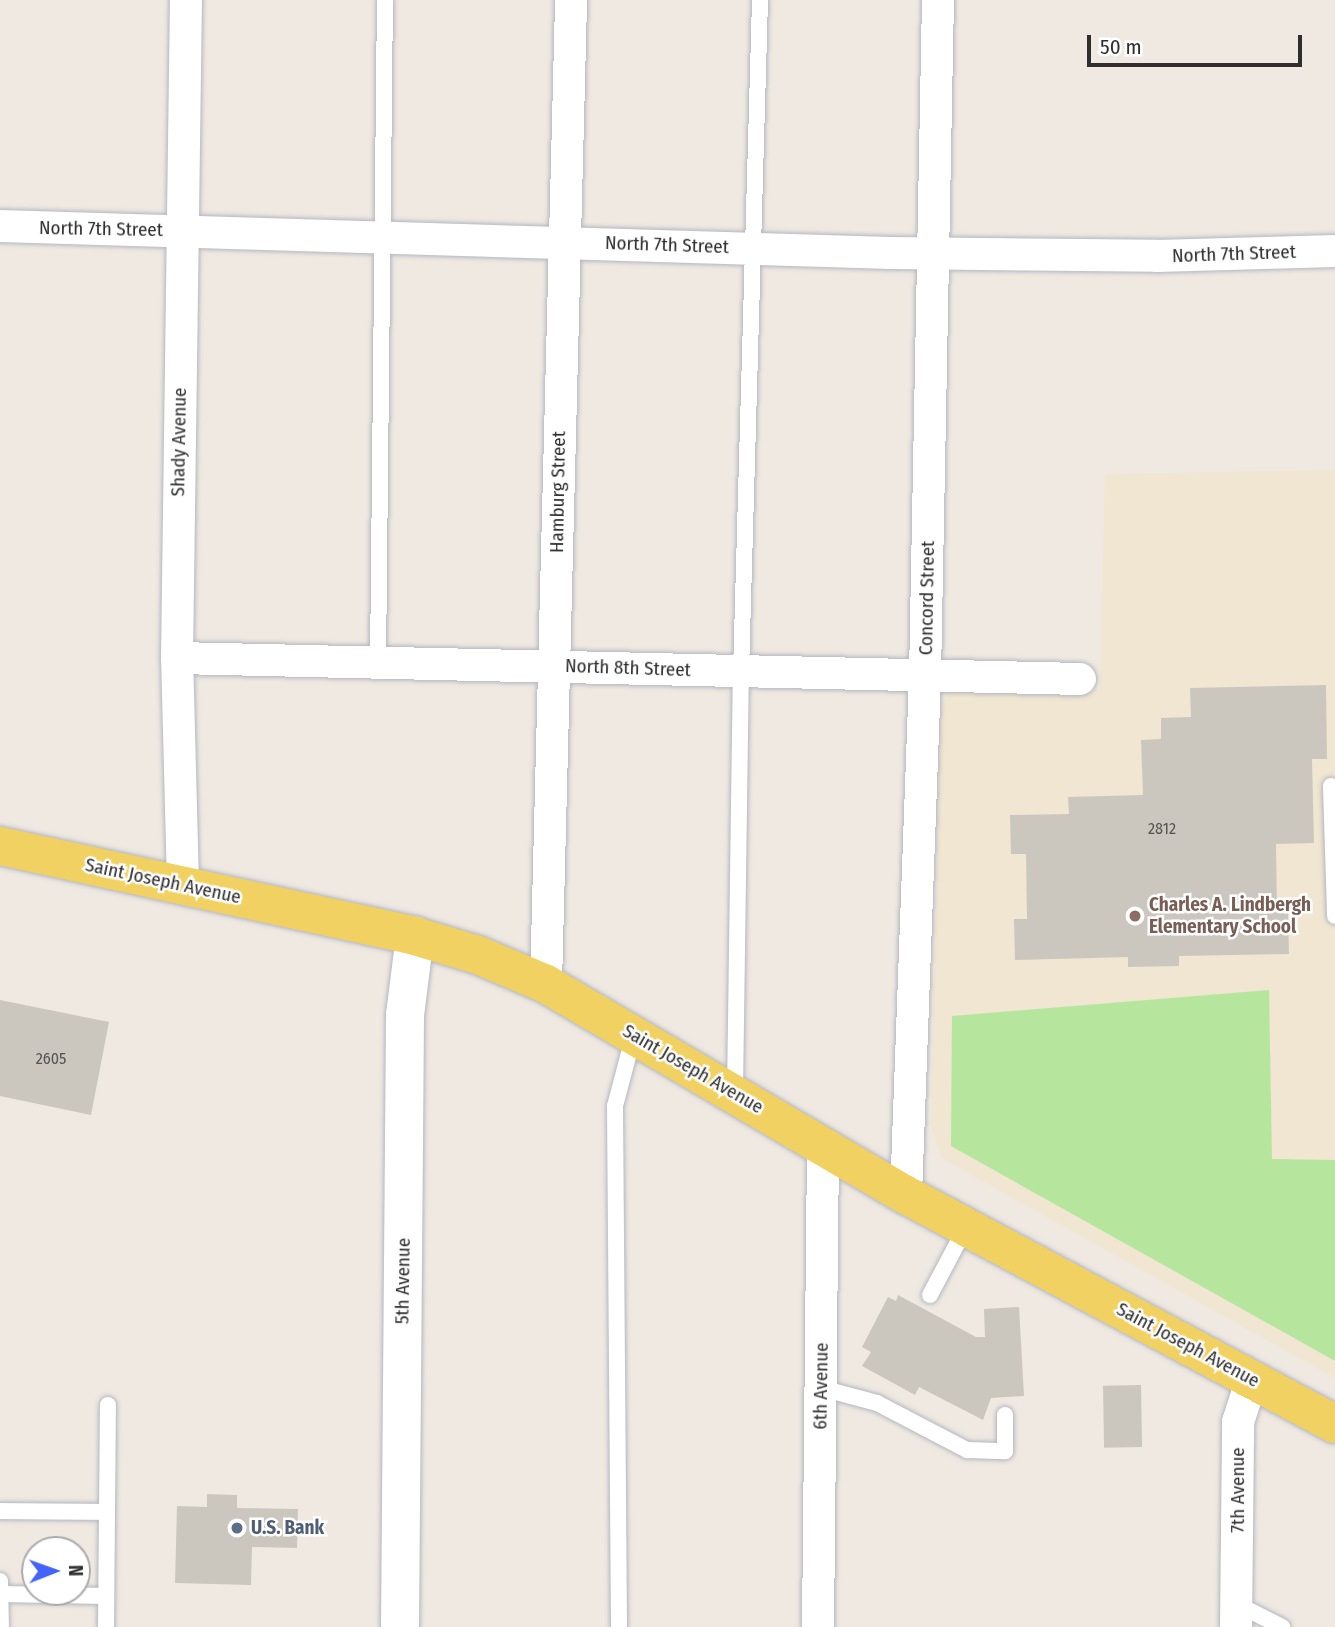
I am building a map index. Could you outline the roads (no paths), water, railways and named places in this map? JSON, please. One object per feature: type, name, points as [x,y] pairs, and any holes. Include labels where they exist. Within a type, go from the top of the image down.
[{"type":"main road","name":"Saint Joseph Avenue","points":[[0,846],[415,936],[478,955],[546,984],[736,1091],[906,1195],[1335,1424]]},
{"type":"street","name":"Shady Avenue","points":[[183,884],[177,658],[186,0]]},
{"type":"street","name":"Hamburg Street","points":[[546,984],[563,242],[572,0]]},
{"type":"street","name":"Concord Street","points":[[906,1195],[925,676],[938,0]]},
{"type":"street","name":"North 7th Street","points":[[0,226],[385,235],[935,254],[1157,256],[1335,251]]},
{"type":"street","name":"North 8th Street","points":[[177,658],[1080,679]]},
{"type":"street","name":"5th Avenue","points":[[400,1627],[405,1015],[415,936]]},
{"type":"street","name":"6th Avenue","points":[[818,1627],[823,1146]]},
{"type":"street","name":"7th Avenue","points":[[1236,1616],[1238,1422],[1252,1379]]},
{"type":"lane","points":[[378,663],[385,235],[385,0]]},
{"type":"lane","points":[[736,1091],[741,672],[760,0]]},
{"type":"lane","points":[[1331,786],[1335,916]]},
{"type":"lane","points":[[619,1627],[615,1106],[634,1034]]},
{"type":"lane","points":[[930,1295],[966,1227]]},
{"type":"lane","points":[[821,1388],[877,1403],[967,1450],[1004,1451],[1005,1415]]},
{"type":"lane","points":[[106,1627],[108,1405]]},
{"type":"lane","points":[[0,1511],[107,1512]]},
{"type":"lane","points":[[0,1581],[1,1627]]},
{"type":"lane","points":[[0,1594],[106,1596]]},
{"type":"lane","points":[[1236,1616],[1282,1627]]},
{"type":"place","name":"Charles A. Lindbergh Elementary School","points":[[1135,916]]},
{"type":"place","name":"U.S. Bank","points":[[237,1528]]}]
